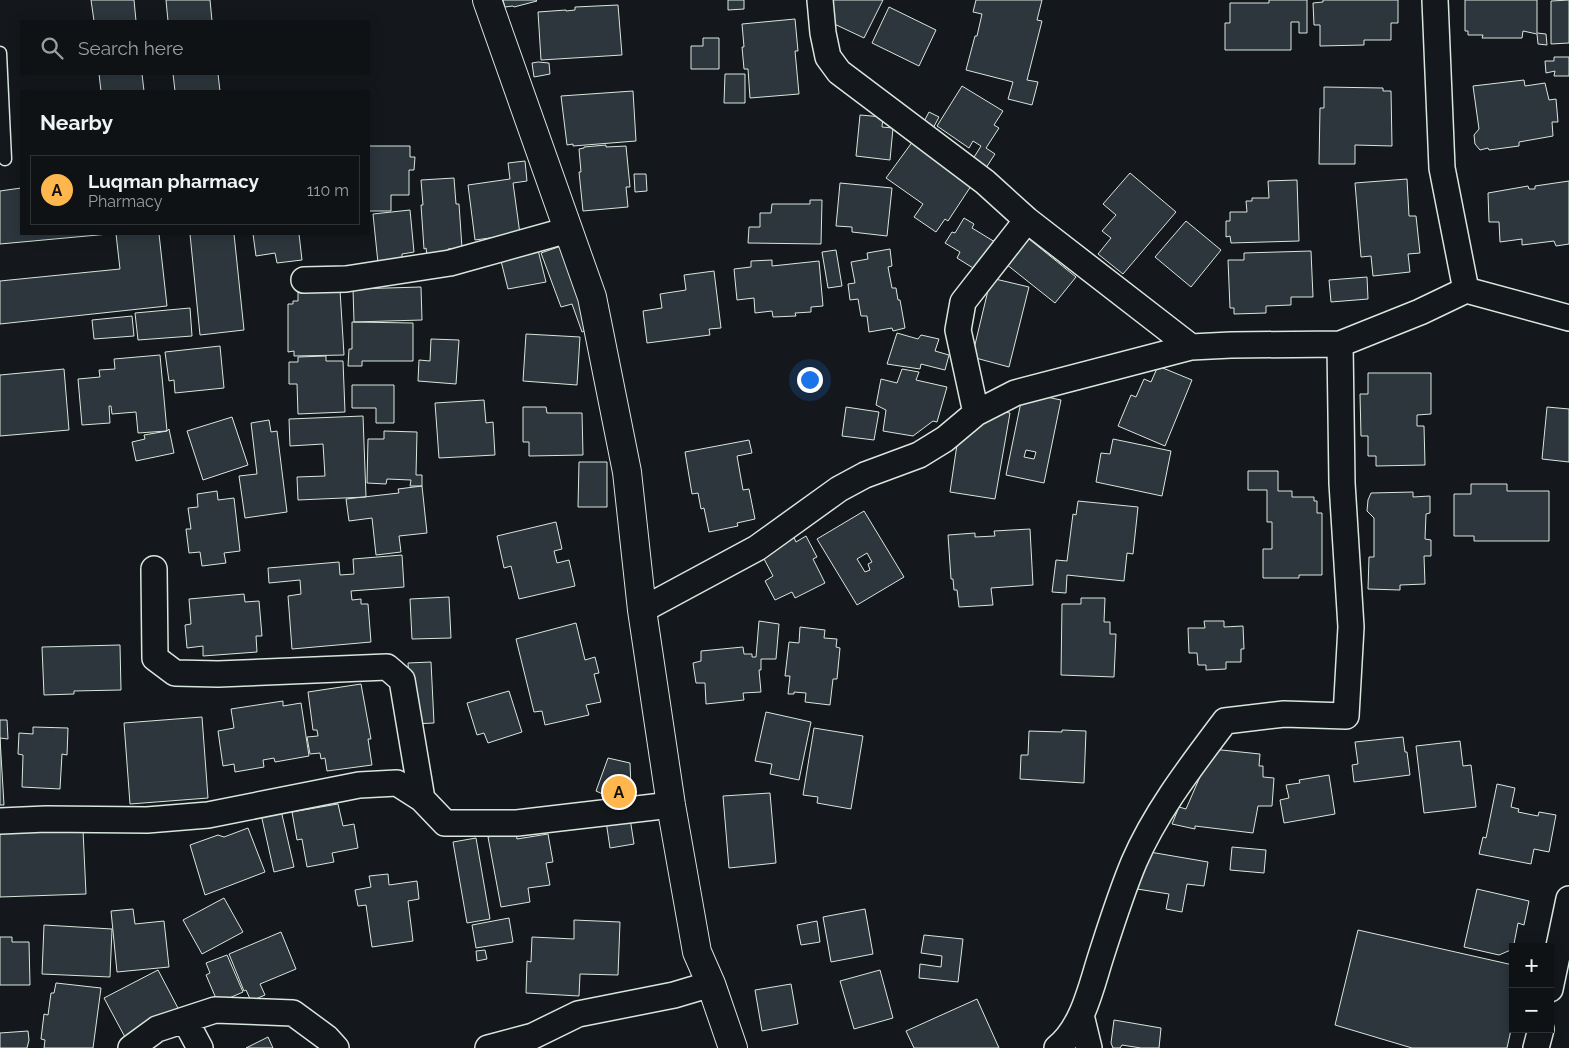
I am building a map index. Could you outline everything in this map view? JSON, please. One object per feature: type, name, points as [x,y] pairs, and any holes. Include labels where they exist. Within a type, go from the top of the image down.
[{"type":"street","points":[[487,0],[592,297],[625,462],[642,610],[671,805],[697,952],[711,984],[733,1048]]},
{"type":"street","points":[[820,0],[828,57],[839,72],[985,182],[1027,220],[1191,347]]},
{"type":"street","points":[[1435,0],[1442,168],[1466,290]]},
{"type":"street","points":[[976,413],[958,330],[963,302],[1027,220]]},
{"type":"street","points":[[304,280],[346,279],[450,263],[568,230]]},
{"type":"street","points":[[642,610],[757,548],[839,489],[865,475],[920,455],[945,439],[976,413],[1015,393],[1191,347],[1231,344],[1340,344],[1420,312],[1466,290],[1569,318]]},
{"type":"street","points":[[1057,1048],[1064,1042],[1081,1015],[1135,862],[1155,821],[1225,721],[1284,714],[1346,716],[1351,627],[1342,483],[1340,344]]},
{"type":"street","points":[[154,569],[155,658],[176,673],[218,674],[387,667],[402,680],[422,799]]},
{"type":"street","points":[[0,821],[46,819],[146,820],[208,815],[359,785],[397,783],[422,799],[445,823],[517,823],[671,805]]},
{"type":"street","points":[[1550,988],[1569,899]]},
{"type":"street","points":[[488,1048],[532,1036],[578,1014],[674,995],[711,984]]},
{"type":"street","points":[[131,1048],[157,1029],[216,1010],[293,1013],[327,1038],[336,1048]]},
{"type":"street","points":[[1081,1015],[1089,1048]]},
{"type":"street","points":[[185,1020],[200,1048]]},
{"type":"street","points":[[1536,1048],[1540,1033]]},
{"type":"lane","points":[[0,53],[5,158]]},
{"type":"building","points":[[91,0],[134,0],[136,20],[94,20]]},
{"type":"building","points":[[166,0],[210,0],[212,20],[168,20]]},
{"type":"building","points":[[503,0],[537,1],[514,7],[505,7]]},
{"type":"building","points":[[728,0],[744,0],[744,9],[728,10]]},
{"type":"building","points":[[833,0],[883,0],[864,38],[828,21],[825,16]]},
{"type":"building","points":[[976,0],[1042,0],[1037,20],[1042,21],[1027,80],[1038,82],[1032,105],[1008,99],[1013,82],[966,70],[982,14],[973,12]]},
{"type":"building","points":[[1269,0],[1307,0],[1307,33],[1299,33],[1299,22],[1291,22],[1291,50],[1225,50],[1225,23],[1230,23],[1230,3],[1269,3]]},
{"type":"building","points":[[1323,0],[1398,0],[1398,23],[1391,23],[1391,40],[1364,40],[1364,45],[1320,46],[1320,25],[1314,25],[1313,3],[1323,2]]},
{"type":"building","points":[[1465,0],[1537,0],[1537,33],[1546,34],[1547,45],[1538,44],[1537,34],[1523,31],[1522,38],[1482,38],[1483,35],[1468,35],[1468,31],[1465,31]]},
{"type":"building","points":[[1569,0],[1569,43],[1551,44],[1551,1]]},
{"type":"building","points":[[618,5],[622,55],[541,60],[538,12],[575,10],[575,7]]},
{"type":"building","points":[[889,7],[936,30],[919,66],[872,43]]},
{"type":"building","points":[[795,19],[798,51],[795,51],[799,94],[750,98],[748,69],[744,69],[742,24]]},
{"type":"building","points":[[703,38],[719,38],[719,69],[691,69],[691,46],[703,46]]},
{"type":"building","points":[[1554,57],[1569,57],[1569,76],[1554,76],[1555,71],[1546,73],[1545,61],[1554,61]]},
{"type":"building","points":[[532,63],[549,63],[550,74],[534,77]]},
{"type":"building","points":[[725,74],[745,74],[745,103],[724,103]]},
{"type":"building","points":[[99,75],[142,75],[144,90],[101,90]]},
{"type":"building","points":[[173,75],[218,75],[220,90],[175,90]]},
{"type":"building","points":[[1524,80],[1525,86],[1545,83],[1549,100],[1556,99],[1558,122],[1552,122],[1553,136],[1519,142],[1519,146],[1480,150],[1475,144],[1474,135],[1479,129],[1473,86]]},
{"type":"building","points":[[962,86],[1003,111],[994,125],[999,128],[986,148],[995,154],[984,171],[971,162],[981,146],[973,141],[969,148],[937,126]]},
{"type":"building","points":[[1324,87],[1383,88],[1383,91],[1391,91],[1392,146],[1355,145],[1355,164],[1319,164],[1320,108],[1324,108]]},
{"type":"building","points":[[633,91],[636,141],[567,145],[561,96]]},
{"type":"building","points":[[929,112],[939,117],[929,136],[919,131]]},
{"type":"building","points":[[860,115],[883,117],[882,127],[893,128],[890,160],[856,156]]},
{"type":"building","points":[[913,141],[973,183],[948,221],[945,219],[936,232],[914,217],[923,204],[886,178]]},
{"type":"building","points":[[606,145],[606,147],[626,146],[630,187],[626,187],[628,207],[583,211],[579,149]]},
{"type":"building","points":[[370,146],[410,146],[410,157],[415,157],[414,170],[409,170],[409,195],[391,195],[391,211],[370,211]]},
{"type":"building","points":[[525,161],[527,181],[513,183],[520,234],[475,240],[468,185],[510,179],[508,163]]},
{"type":"building","points":[[1130,173],[1176,212],[1123,274],[1098,254],[1111,238],[1102,231],[1116,215],[1103,204]]},
{"type":"building","points":[[634,174],[646,174],[647,191],[635,192]]},
{"type":"building","points":[[454,178],[456,204],[459,204],[462,248],[448,249],[448,254],[427,255],[426,248],[424,249],[421,180]]},
{"type":"building","points":[[1407,179],[1409,216],[1416,216],[1420,253],[1408,254],[1410,272],[1373,276],[1371,256],[1361,257],[1355,183]]},
{"type":"building","points":[[1297,180],[1299,241],[1231,243],[1230,236],[1226,237],[1226,221],[1230,221],[1230,212],[1247,212],[1246,201],[1252,201],[1252,198],[1269,198],[1268,181]]},
{"type":"building","points":[[1569,181],[1569,244],[1556,246],[1554,241],[1522,245],[1522,239],[1500,242],[1499,222],[1489,222],[1488,193],[1528,186],[1529,189],[1535,189],[1535,186]]},
{"type":"building","points":[[840,183],[892,188],[887,236],[852,232],[852,227],[836,226]]},
{"type":"building","points":[[20,188],[20,235],[98,235],[0,244],[0,191]]},
{"type":"building","points":[[810,200],[822,200],[821,244],[748,243],[749,227],[760,227],[760,213],[771,213],[772,204],[810,204]]},
{"type":"building","points":[[410,210],[414,252],[402,254],[402,260],[378,263],[373,214]]},
{"type":"building","points":[[964,218],[974,224],[972,228],[995,242],[978,271],[957,258],[960,252],[945,243],[952,232],[955,233]]},
{"type":"building","points":[[1186,221],[1221,250],[1191,287],[1155,257]]},
{"type":"building","points":[[116,235],[159,235],[167,306],[0,324],[0,281],[120,269]]},
{"type":"building","points":[[190,235],[234,235],[244,330],[200,335]]},
{"type":"building","points":[[253,235],[299,235],[302,260],[277,263],[275,253],[256,256]]},
{"type":"building","points":[[1024,235],[1076,277],[1055,303],[1006,264]]},
{"type":"building","points":[[567,244],[596,326],[582,332],[572,304],[561,307],[541,253]]},
{"type":"building","points":[[890,249],[892,266],[888,267],[892,288],[896,288],[898,300],[900,300],[905,328],[893,331],[892,328],[869,332],[867,316],[861,316],[858,299],[850,300],[848,284],[855,283],[851,262],[868,259],[867,253]]},
{"type":"building","points":[[538,250],[546,282],[508,289],[499,253]]},
{"type":"building","points":[[836,250],[842,286],[828,288],[822,252]]},
{"type":"building","points":[[1311,251],[1313,297],[1291,297],[1291,305],[1266,306],[1266,313],[1234,314],[1234,308],[1230,308],[1228,260],[1244,260],[1244,253]]},
{"type":"building","points":[[772,260],[772,266],[819,261],[823,306],[811,307],[811,312],[795,313],[796,316],[773,317],[772,311],[755,313],[754,298],[737,300],[734,269],[751,267],[751,261]]},
{"type":"building","points":[[714,271],[721,328],[709,329],[710,335],[647,343],[643,311],[662,308],[660,294],[686,290],[684,275]]},
{"type":"building","points":[[1367,277],[1368,299],[1331,302],[1329,280]]},
{"type":"building","points":[[991,278],[1029,287],[1009,367],[972,357]]},
{"type":"building","points":[[421,287],[422,320],[354,322],[353,289]]},
{"type":"building","points":[[298,289],[340,290],[344,355],[294,356],[294,351],[288,352],[288,304],[298,301]]},
{"type":"building","points":[[190,308],[192,336],[138,340],[135,313]]},
{"type":"building","points":[[132,316],[134,336],[94,339],[92,320]]},
{"type":"building","points":[[352,322],[413,323],[413,361],[362,361],[362,366],[348,366],[349,349],[352,349]]},
{"type":"building","points":[[897,333],[918,339],[921,335],[939,339],[935,351],[949,355],[945,370],[921,364],[920,369],[887,364]]},
{"type":"building","points":[[526,334],[580,337],[577,385],[523,381]]},
{"type":"building","points":[[431,339],[459,340],[456,384],[418,381],[419,360],[430,361]]},
{"type":"building","points":[[220,346],[224,388],[175,393],[174,380],[169,381],[165,352]]},
{"type":"building","points":[[160,355],[167,431],[138,433],[136,412],[112,414],[111,406],[109,406],[110,423],[82,425],[78,379],[100,377],[99,370],[115,369],[114,359]]},
{"type":"building","points":[[326,356],[326,361],[343,361],[345,412],[298,414],[297,384],[289,384],[289,362],[298,362],[298,357]]},
{"type":"building","points":[[1158,366],[1192,380],[1165,446],[1118,426],[1131,395],[1136,397],[1144,379],[1151,382]]},
{"type":"building","points":[[64,369],[69,430],[0,436],[0,375]]},
{"type":"building","points":[[902,369],[919,372],[916,380],[947,387],[937,422],[933,421],[913,436],[883,431],[886,410],[876,405],[881,379],[897,383]]},
{"type":"building","points":[[1368,373],[1431,373],[1431,414],[1417,415],[1417,426],[1424,426],[1425,465],[1376,466],[1376,456],[1368,456],[1368,436],[1361,436],[1360,394],[1368,394]]},
{"type":"building","points":[[352,385],[394,385],[394,423],[376,423],[376,408],[352,408]]},
{"type":"building","points":[[1023,392],[1061,400],[1044,483],[1006,475]],"holes":[[[1026,450],[1036,452],[1034,459],[1024,457]]]},
{"type":"building","points":[[484,400],[486,423],[493,422],[495,455],[439,458],[435,403]]},
{"type":"building","points":[[523,407],[546,407],[547,413],[582,413],[583,455],[529,456],[529,442],[523,442]]},
{"type":"building","points":[[846,407],[879,412],[874,440],[842,436]]},
{"type":"building","points":[[1547,407],[1569,409],[1569,462],[1542,459]]},
{"type":"building","points":[[993,410],[1010,413],[995,499],[950,492],[959,431]]},
{"type":"building","points":[[363,416],[366,497],[298,500],[297,477],[325,476],[323,444],[290,446],[289,419]]},
{"type":"building","points":[[232,417],[248,465],[203,480],[187,431]]},
{"type":"building","points":[[269,420],[271,432],[277,431],[287,512],[245,518],[239,476],[257,474],[251,423]]},
{"type":"building","points":[[169,429],[174,453],[136,461],[132,442],[145,439],[144,435]]},
{"type":"building","points":[[384,431],[417,432],[416,475],[422,475],[422,486],[410,486],[411,480],[387,479],[386,484],[367,483],[368,439],[384,439]]},
{"type":"building","points":[[1113,439],[1171,451],[1162,496],[1096,482],[1101,453],[1110,454]]},
{"type":"building","points":[[749,440],[752,453],[737,456],[743,490],[749,489],[755,519],[737,523],[738,526],[709,532],[704,508],[701,509],[698,493],[692,494],[685,452]]},
{"type":"building","points":[[579,462],[607,462],[607,507],[578,507]]},
{"type":"building","points":[[1248,471],[1278,471],[1278,491],[1292,491],[1292,497],[1314,497],[1314,501],[1317,501],[1317,513],[1322,513],[1322,575],[1299,575],[1299,578],[1263,578],[1263,549],[1272,549],[1272,522],[1267,522],[1267,490],[1248,490]]},
{"type":"building","points":[[1471,484],[1507,484],[1507,491],[1549,491],[1549,541],[1474,541],[1474,536],[1454,536],[1454,494],[1471,494]]},
{"type":"building","points":[[422,486],[427,533],[399,536],[401,552],[376,555],[372,518],[349,521],[346,499],[399,493],[398,489]]},
{"type":"building","points":[[217,491],[218,500],[234,498],[240,551],[224,553],[226,563],[202,566],[200,552],[189,553],[186,529],[191,529],[188,508],[198,507],[197,494]]},
{"type":"building","points":[[1413,492],[1413,497],[1430,496],[1430,513],[1426,514],[1425,539],[1431,540],[1431,556],[1424,556],[1425,584],[1400,585],[1400,590],[1368,589],[1369,557],[1374,557],[1374,518],[1367,511],[1371,493]]},
{"type":"building","points":[[1078,501],[1138,507],[1133,554],[1127,553],[1124,581],[1067,575],[1066,593],[1052,592],[1056,560],[1067,561],[1073,514],[1076,515]]},
{"type":"building","points":[[864,511],[904,577],[857,605],[817,539]],"holes":[[[867,553],[872,562],[868,564],[870,570],[865,572],[857,559]]]},
{"type":"building","points":[[556,522],[562,549],[554,551],[557,563],[569,560],[575,586],[519,599],[511,566],[504,568],[497,536]]},
{"type":"building","points":[[1030,529],[1033,585],[991,588],[993,605],[959,607],[957,590],[954,590],[953,579],[951,579],[948,535],[975,533],[975,537],[995,536],[994,531]]},
{"type":"building","points":[[792,533],[796,542],[806,536],[817,557],[813,559],[825,583],[795,598],[792,592],[775,600],[765,581],[773,576],[763,557],[777,550],[773,542]]},
{"type":"building","points":[[402,555],[404,587],[351,591],[352,600],[361,599],[361,604],[368,604],[371,642],[292,649],[288,596],[301,594],[300,580],[269,583],[268,568],[339,562],[340,575],[354,574],[353,559]]},
{"type":"building","points":[[244,594],[245,602],[259,601],[262,636],[256,636],[257,652],[203,656],[203,646],[187,648],[185,625],[191,624],[189,599]]},
{"type":"building","points":[[449,597],[451,638],[412,639],[410,599]]},
{"type":"building","points":[[1081,598],[1105,598],[1104,622],[1110,622],[1110,634],[1116,634],[1114,677],[1061,675],[1062,604],[1081,604]]},
{"type":"building","points":[[759,621],[779,624],[776,659],[761,659],[761,670],[759,670],[761,692],[743,693],[744,700],[706,704],[705,683],[696,683],[693,663],[701,661],[701,651],[743,647],[744,654],[752,654],[752,657],[756,657]]},
{"type":"building","points":[[1204,621],[1224,621],[1224,627],[1243,626],[1244,649],[1241,649],[1241,662],[1226,662],[1226,669],[1206,670],[1206,665],[1198,665],[1197,653],[1189,653],[1188,628],[1205,628]]},
{"type":"building","points":[[576,623],[585,660],[595,657],[599,673],[594,674],[601,702],[586,705],[589,715],[545,725],[542,711],[534,712],[516,639]]},
{"type":"building","points":[[800,627],[825,630],[824,638],[837,639],[836,647],[840,648],[837,679],[833,679],[830,705],[805,702],[806,693],[794,692],[794,694],[788,694],[790,676],[785,676],[789,642],[799,643]]},
{"type":"building","points":[[120,645],[121,690],[74,691],[74,694],[44,695],[42,647]]},
{"type":"building","points":[[431,662],[434,723],[412,724],[408,663]]},
{"type":"building","points":[[361,684],[371,739],[368,739],[372,765],[327,771],[325,758],[321,759],[320,753],[310,754],[307,737],[318,736],[317,730],[313,730],[308,692]]},
{"type":"building","points":[[509,691],[522,732],[488,743],[484,733],[477,735],[467,703]]},
{"type":"building","points":[[283,701],[283,706],[301,703],[309,756],[275,762],[274,758],[263,760],[264,767],[235,772],[234,764],[223,766],[218,731],[234,728],[231,709]]},
{"type":"building","points":[[766,712],[811,722],[799,780],[770,774],[772,764],[755,761]]},
{"type":"building","points":[[202,717],[208,798],[130,804],[124,723]]},
{"type":"building","points":[[0,720],[7,720],[8,739],[0,738]]},
{"type":"building","points":[[33,727],[68,728],[67,755],[62,754],[60,789],[22,787],[23,755],[18,754],[19,733],[33,734]]},
{"type":"building","points":[[814,728],[863,736],[851,809],[817,803],[818,797],[803,795]]},
{"type":"building","points":[[1062,730],[1086,731],[1084,783],[1020,779],[1021,755],[1028,755],[1029,731],[1062,732]]},
{"type":"building","points":[[1403,737],[1410,775],[1354,782],[1352,765],[1358,764],[1355,742]]},
{"type":"building","points":[[0,738],[4,805],[0,805]]},
{"type":"building","points":[[1460,741],[1463,766],[1471,765],[1476,807],[1424,813],[1416,746]]},
{"type":"building","points":[[1212,749],[1260,754],[1259,766],[1263,766],[1263,777],[1274,778],[1272,806],[1258,806],[1253,833],[1195,826],[1195,829],[1172,824],[1179,807],[1186,809]]},
{"type":"building","points":[[608,758],[630,763],[631,787],[618,801],[596,791]]},
{"type":"building","points":[[1329,775],[1335,814],[1284,823],[1280,800],[1289,798],[1286,785],[1300,783],[1299,780]]},
{"type":"building","points":[[1497,784],[1515,788],[1511,807],[1519,809],[1518,812],[1538,816],[1539,812],[1556,815],[1549,852],[1534,849],[1531,864],[1479,854],[1483,837],[1486,838]]},
{"type":"building","points":[[770,793],[776,863],[729,868],[723,796]]},
{"type":"building","points":[[338,804],[343,826],[354,824],[358,848],[332,853],[334,862],[307,867],[302,839],[297,840],[292,812]]},
{"type":"building","points":[[280,806],[294,867],[274,872],[260,810]]},
{"type":"building","points":[[630,818],[634,844],[610,848],[606,821]]},
{"type":"building","points":[[248,828],[265,872],[205,895],[190,845],[218,835],[224,837]]},
{"type":"building","points":[[83,830],[86,894],[0,897],[0,833]]},
{"type":"building","points":[[516,832],[517,839],[548,834],[553,862],[546,863],[550,885],[528,888],[530,902],[501,907],[488,837]]},
{"type":"building","points":[[476,838],[490,919],[467,923],[453,842]]},
{"type":"building","points":[[1232,847],[1266,850],[1264,873],[1230,870]]},
{"type":"building","points":[[1144,851],[1208,862],[1204,886],[1187,884],[1182,912],[1166,909],[1169,894],[1137,889]]},
{"type":"building","points":[[388,874],[389,885],[417,881],[419,899],[408,901],[413,941],[372,947],[366,905],[358,906],[355,890],[371,887],[369,876]]},
{"type":"building","points":[[1477,889],[1529,901],[1524,925],[1518,923],[1514,943],[1509,943],[1509,951],[1499,955],[1464,947]]},
{"type":"building","points":[[224,898],[243,932],[202,954],[183,920]]},
{"type":"building","points":[[133,909],[135,924],[164,921],[169,967],[117,972],[111,911]]},
{"type":"building","points":[[865,909],[873,954],[831,962],[823,917]]},
{"type":"building","points":[[509,918],[513,942],[476,948],[472,925]]},
{"type":"building","points":[[574,920],[620,922],[618,975],[580,974],[579,996],[526,993],[527,961],[531,962],[532,937],[574,939]]},
{"type":"building","points":[[817,921],[820,942],[801,945],[797,925]]},
{"type":"building","points":[[44,925],[112,929],[110,977],[42,974]]},
{"type":"building","points":[[1358,930],[1509,964],[1510,1033],[1507,1048],[1412,1048],[1335,1025]]},
{"type":"building","points":[[281,932],[296,969],[260,984],[265,995],[251,1001],[246,990],[244,991],[229,954]]},
{"type":"building","points":[[924,935],[963,939],[958,982],[919,978],[920,964],[941,967],[942,956],[921,953]]},
{"type":"building","points":[[0,937],[12,937],[12,942],[29,942],[30,985],[0,985]]},
{"type":"building","points":[[485,950],[487,959],[477,961],[476,951]]},
{"type":"building","points":[[227,955],[243,992],[218,1003],[206,975],[210,973],[206,963]]},
{"type":"building","points":[[158,970],[179,1010],[126,1039],[104,998]]},
{"type":"building","points":[[880,970],[893,1018],[854,1029],[840,981]]},
{"type":"building","points":[[56,983],[101,988],[93,1048],[44,1048],[45,1040],[41,1039],[44,1014],[48,1015],[51,993],[54,993]]},
{"type":"building","points":[[791,984],[798,1024],[762,1031],[755,990]]},
{"type":"building","points":[[977,999],[999,1048],[914,1048],[906,1031]]},
{"type":"building","points":[[1114,1020],[1161,1028],[1159,1048],[1122,1045],[1120,1048],[1113,1048],[1111,1043]]},
{"type":"building","points":[[28,1031],[29,1040],[27,1048],[0,1048],[0,1033]]},
{"type":"building","points":[[268,1037],[273,1048],[246,1048]]},
{"type":"place","name":"Luqman pharmacy","points":[[619,792]]}]
